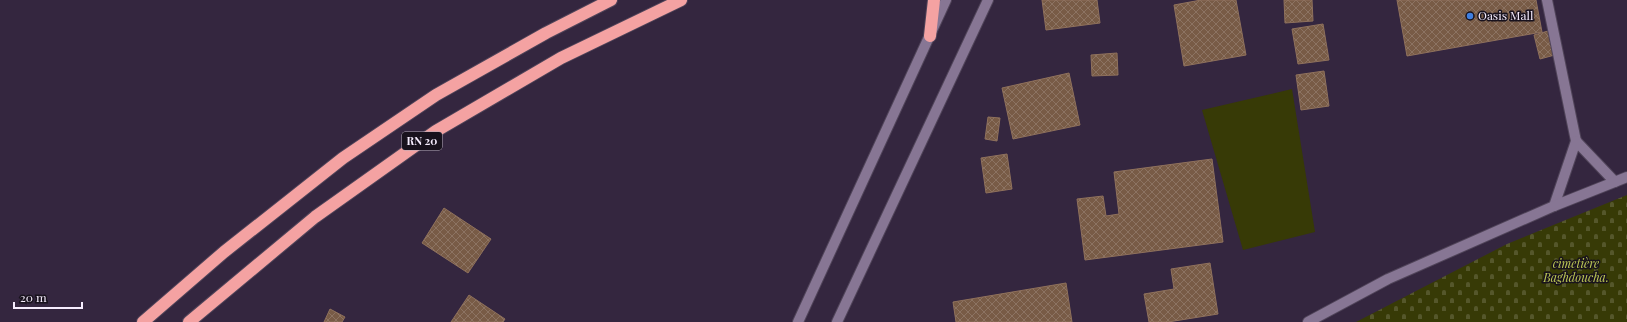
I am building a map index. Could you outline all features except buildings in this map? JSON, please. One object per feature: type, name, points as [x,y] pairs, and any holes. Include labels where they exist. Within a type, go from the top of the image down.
[{"type":"highway","name":"RN 20","points":[[143,322],[224,252],[343,158],[436,95],[546,33],[611,0]]},
{"type":"highway","name":"RN 20","points":[[189,322],[315,217],[436,131],[561,58],[681,0]]},
{"type":"highway","points":[[930,36],[934,0]]},
{"type":"street","points":[[798,322],[946,0]]},
{"type":"street","points":[[837,322],[988,0]]},
{"type":"street","points":[[1547,0],[1576,141],[1554,206]]},
{"type":"street","points":[[1576,141],[1614,182]]},
{"type":"street","points":[[1308,322],[1388,279],[1554,206],[1627,177]]},
{"type":"green space","points":[[1292,89],[1315,232],[1243,250],[1202,110]]},
{"type":"green space","name":"cimetière Baghdoucha.","points":[[1627,195],[1627,322],[1356,322],[1507,244]]},
{"type":"place","name":"Oasis Mall","points":[[1470,16]]}]
